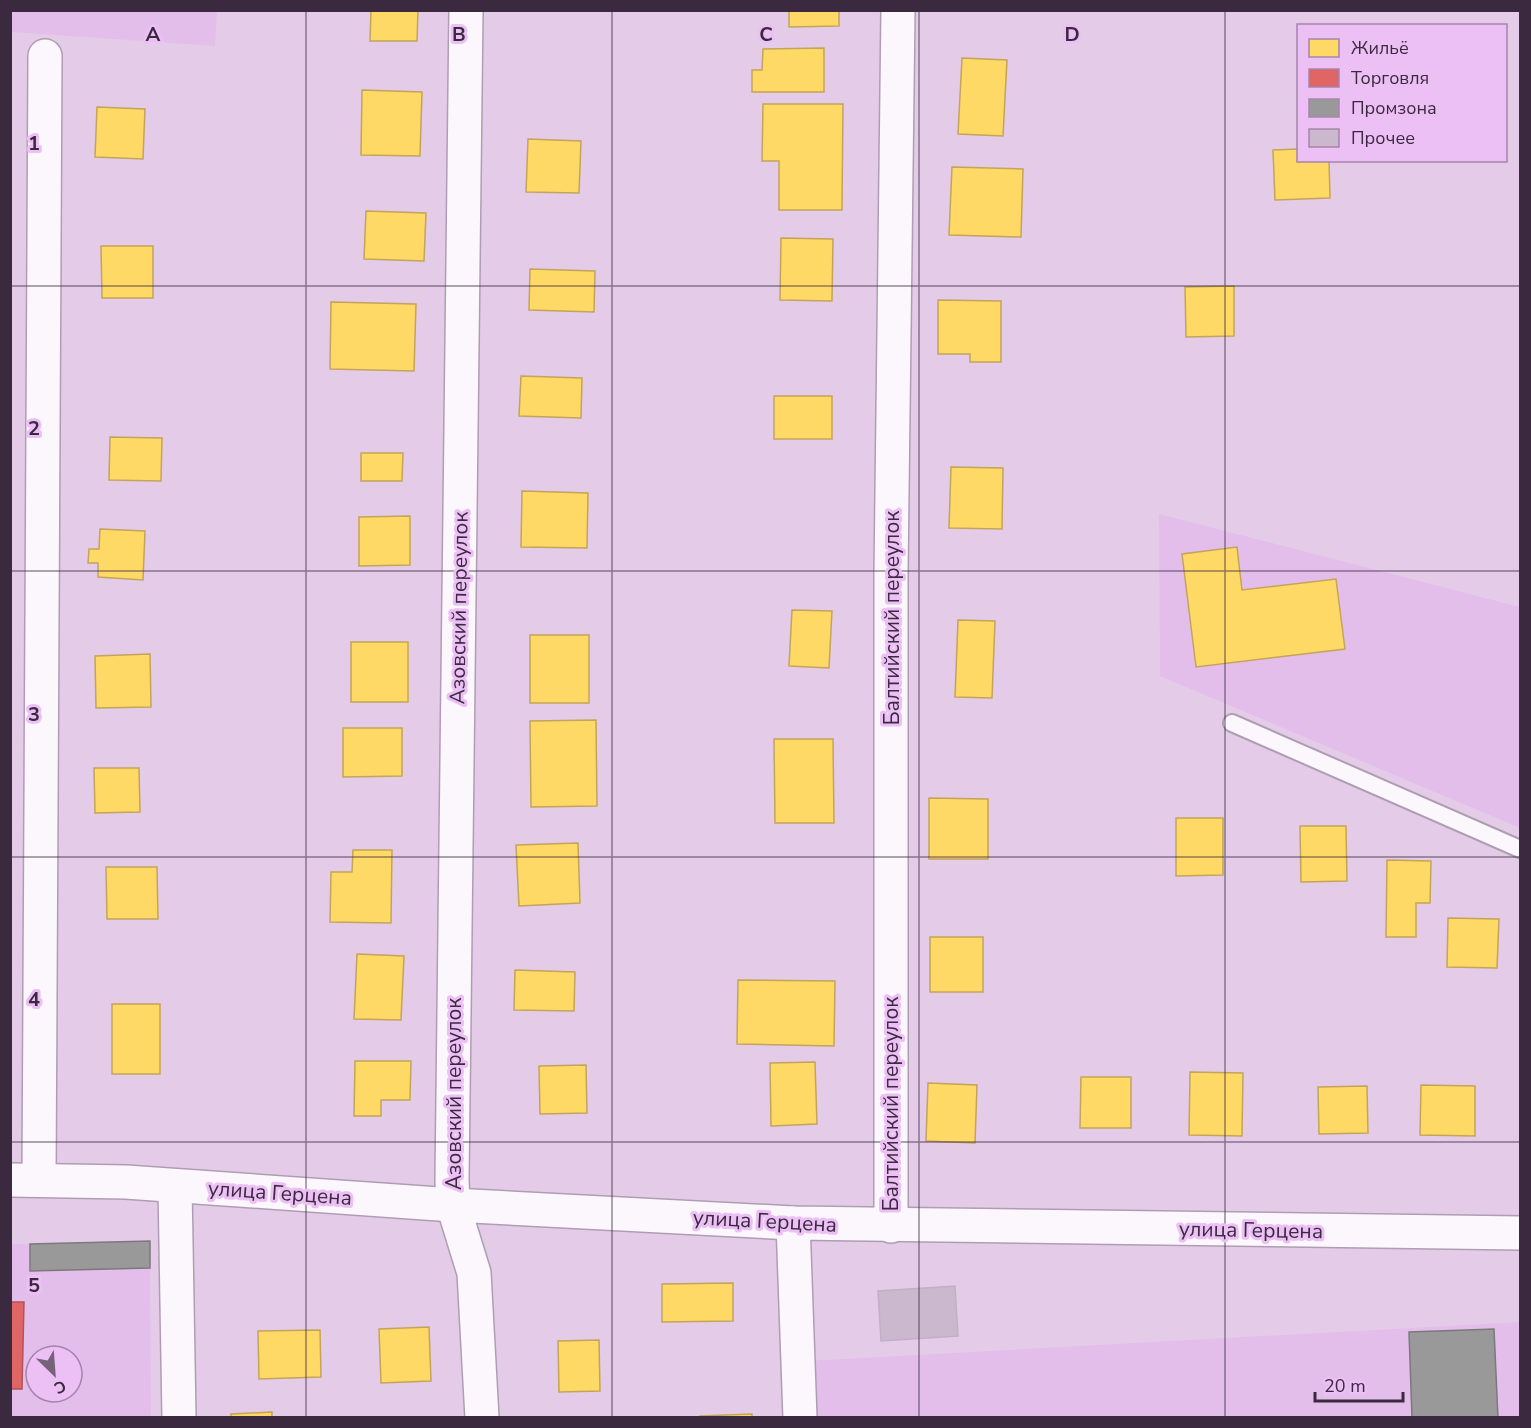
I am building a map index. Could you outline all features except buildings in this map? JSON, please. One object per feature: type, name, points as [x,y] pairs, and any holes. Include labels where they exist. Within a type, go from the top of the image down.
[{"type":"street","name":"Азовский переулок","points":[[466,10],[453,1205],[474,1273],[482,1418]]},
{"type":"street","name":"Балтийский переулок","points":[[891,1226],[891,597],[898,10]]},
{"type":"street","points":[[25,1180],[45,56]]},
{"type":"street","name":"улица Герцена","points":[[25,1180],[175,1186],[453,1205],[794,1224],[1521,1233]]},
{"type":"street","points":[[175,1186],[179,1418]]},
{"type":"street","points":[[794,1224],[800,1418]]},
{"type":"lane","points":[[1232,723],[1521,849]]},
{"type":"shaded area","points":[[191,10],[217,12],[215,46],[11,32],[11,11]]},
{"type":"shaded area","points":[[1159,514],[1520,607],[1520,828],[1160,676]]},
{"type":"shaded area","points":[[11,1244],[30,1244],[31,1271],[150,1268],[151,1417],[11,1418]]},
{"type":"shaded area","points":[[1520,1322],[1520,1417],[811,1417],[806,1361]]}]
